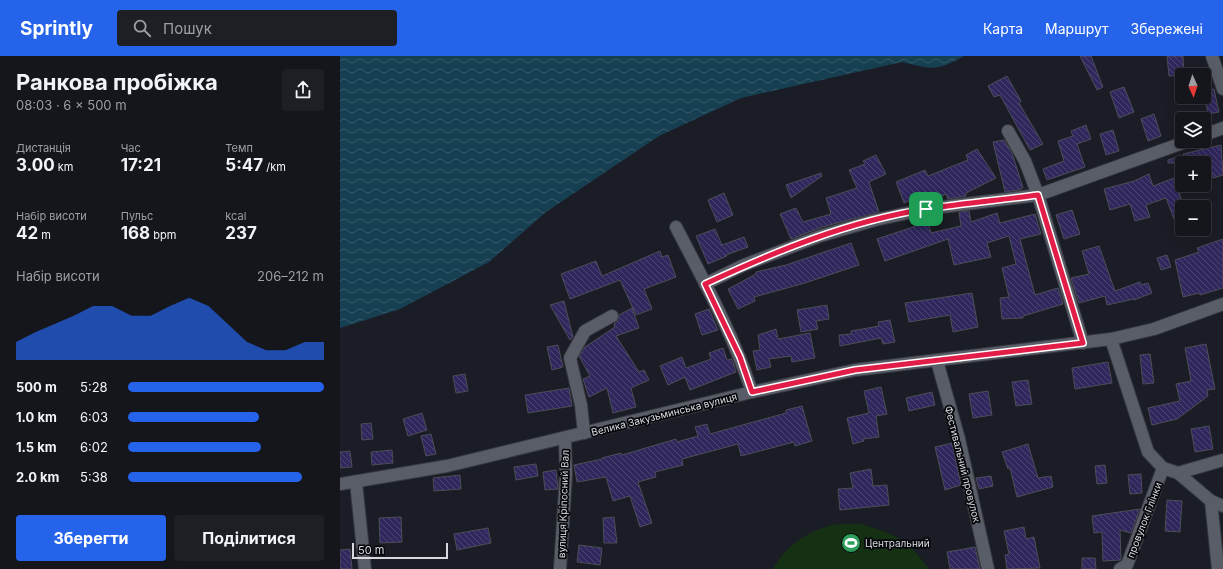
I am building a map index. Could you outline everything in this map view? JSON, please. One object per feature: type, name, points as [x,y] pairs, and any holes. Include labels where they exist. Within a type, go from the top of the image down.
[{"type":"street","points":[[1212,56],[1223,89]]},
{"type":"street","points":[[1211,132],[1223,128]]},
{"type":"street","points":[[1008,131],[1026,161],[1038,195],[1083,343]]},
{"type":"street","points":[[705,284],[744,266],[820,236],[875,220],[926,209],[1038,195],[1175,146]]},
{"type":"street","points":[[676,227],[740,357],[752,392]]},
{"type":"street","name":"Велика Закузьминська вулиця","points":[[340,484],[448,466],[564,439],[752,392],[855,370],[1111,339],[1154,329],[1223,304]]},
{"type":"street","points":[[584,433],[581,405],[570,358],[585,331],[612,316]]},
{"type":"street","points":[[1111,339],[1148,452],[1164,468],[1178,473],[1211,501],[1223,506]]},
{"type":"street","name":"Фестивальний провулок","points":[[936,361],[959,439],[988,569]]},
{"type":"street","name":"вулиця Кріпосний Вал","points":[[560,569],[566,470],[564,439]]},
{"type":"street","points":[[1178,473],[1223,460]]},
{"type":"street","name":"провулок Глінки","points":[[1120,569],[1127,565],[1164,468]]},
{"type":"street","points":[[356,482],[365,569]]},
{"type":"street","points":[[1211,501],[1218,569]]},
{"type":"green space","name":"Центральний","points":[[860,524],[892,534],[914,550],[929,569],[773,569],[783,554],[796,542],[811,533],[832,525]]},
{"type":"water","points":[[340,56],[964,56],[940,67],[934,68],[902,62],[741,98],[659,136],[546,212],[489,262],[400,309],[340,328]]},
{"type":"building","points":[[1080,56],[1091,56],[1103,87],[1097,90]]},
{"type":"building","points":[[1167,56],[1183,56],[1184,68],[1175,68],[1175,76],[1169,76]]},
{"type":"building","points":[[1007,76],[1021,101],[1019,103],[1043,144],[1030,150],[1000,95],[994,97],[988,86]]},
{"type":"building","points":[[1124,87],[1134,112],[1119,118],[1110,92]]},
{"type":"building","points":[[1214,89],[1219,112],[1211,113],[1211,112],[1208,112],[1206,104],[1211,104],[1211,90]]},
{"type":"building","points":[[1154,114],[1161,136],[1148,141],[1141,119]]},
{"type":"building","points":[[1086,125],[1091,139],[1077,144],[1085,167],[1047,180],[1043,169],[1064,161],[1058,141],[1073,136],[1071,131]]},
{"type":"building","points":[[1113,130],[1119,151],[1106,155],[1100,134]]},
{"type":"building","points":[[1004,140],[1012,153],[1023,188],[1019,190],[1005,192],[993,142]]},
{"type":"building","points":[[1221,145],[1223,175],[1213,178],[1211,170],[1211,156],[1181,156],[1184,155],[1183,154]]},
{"type":"building","points":[[977,149],[996,178],[966,193],[966,196],[948,199],[946,194],[931,201],[924,202],[921,196],[904,203],[896,182],[925,170],[928,176],[968,160],[966,155]]},
{"type":"building","points":[[876,155],[886,174],[869,182],[879,212],[822,227],[791,239],[780,214],[796,208],[803,222],[831,214],[826,198],[857,188],[849,170],[865,164],[863,161]]},
{"type":"building","points":[[1175,158],[1175,163],[1168,163],[1168,160]]},
{"type":"building","points":[[821,173],[822,176],[791,198],[786,185]]},
{"type":"building","points":[[1149,174],[1153,186],[1174,178],[1175,192],[1179,192],[1182,200],[1175,200],[1175,219],[1166,198],[1146,205],[1150,217],[1135,221],[1130,204],[1110,210],[1104,189],[1134,181]]},
{"type":"building","points":[[724,193],[733,215],[717,222],[708,200]]},
{"type":"building","points":[[1072,210],[1080,234],[1064,239],[1056,215]]},
{"type":"building","points":[[969,211],[971,222],[997,213],[1000,223],[1035,214],[1041,234],[1020,239],[1035,295],[1058,288],[1063,304],[1023,316],[1023,318],[1002,319],[1000,298],[1009,297],[1002,268],[1016,264],[1009,236],[987,243],[991,257],[954,265],[948,239],[885,261],[877,239],[928,222],[931,233],[961,226],[959,212]]},
{"type":"building","points":[[715,229],[722,245],[744,237],[748,247],[726,255],[727,256],[708,264],[696,236]]},
{"type":"building","points":[[1223,239],[1223,288],[1200,295],[1199,293],[1183,297],[1175,260],[1199,252],[1197,248]]},
{"type":"building","points":[[851,243],[859,265],[805,283],[754,297],[755,301],[738,309],[728,289],[756,274],[756,272],[786,265]]},
{"type":"building","points":[[1099,246],[1115,291],[1140,282],[1141,285],[1148,283],[1152,293],[1134,300],[1107,305],[1105,296],[1079,303],[1071,278],[1089,274],[1082,251]]},
{"type":"building","points":[[660,251],[662,257],[668,255],[676,277],[644,289],[652,309],[636,315],[620,280],[570,299],[561,274],[596,261],[602,276]]},
{"type":"building","points":[[1167,255],[1171,267],[1161,270],[1157,258]]},
{"type":"building","points":[[972,293],[978,327],[953,332],[950,315],[909,322],[905,303]]},
{"type":"building","points":[[564,301],[573,337],[570,340],[550,305]]},
{"type":"building","points":[[827,305],[829,319],[816,321],[818,329],[801,332],[797,310]]},
{"type":"building","points":[[632,308],[639,328],[616,336],[639,372],[644,370],[649,380],[631,388],[636,407],[613,413],[607,388],[589,397],[583,379],[590,376],[579,356],[585,347],[615,327],[614,324],[618,320],[619,315]]},
{"type":"building","points":[[709,309],[718,330],[702,335],[695,314]]},
{"type":"building","points":[[890,320],[895,342],[883,344],[881,338],[840,346],[839,335],[851,334],[851,331],[879,326],[878,322]]},
{"type":"building","points":[[776,329],[778,339],[810,333],[815,358],[792,362],[791,356],[769,359],[771,367],[757,370],[753,351],[760,350],[758,335]]},
{"type":"building","points":[[1206,344],[1215,389],[1207,390],[1208,396],[1177,419],[1152,425],[1148,408],[1180,401],[1176,384],[1191,381],[1185,348]]},
{"type":"building","points":[[558,345],[563,367],[552,370],[547,347]]},
{"type":"building","points":[[723,348],[727,360],[732,359],[736,372],[690,390],[685,377],[668,385],[660,366],[682,357],[686,368],[711,359],[709,353]]},
{"type":"building","points":[[1150,354],[1154,383],[1143,384],[1140,355]]},
{"type":"building","points":[[1108,362],[1112,383],[1075,389],[1072,368]]},
{"type":"building","points":[[465,374],[468,391],[456,393],[453,376]]},
{"type":"building","points":[[1028,380],[1032,404],[1016,406],[1012,382]]},
{"type":"building","points":[[881,387],[887,414],[876,416],[879,437],[863,439],[864,441],[853,444],[847,418],[869,413],[864,391]]},
{"type":"building","points":[[569,388],[572,406],[528,413],[525,395]]},
{"type":"building","points":[[988,391],[992,415],[973,418],[969,394]]},
{"type":"building","points":[[932,392],[935,405],[909,411],[906,398]]},
{"type":"building","points":[[802,406],[812,441],[795,446],[794,442],[741,456],[738,444],[682,459],[683,465],[655,472],[656,477],[638,482],[652,523],[640,527],[630,496],[613,501],[606,477],[577,482],[574,465],[621,453],[622,455],[676,439],[677,442],[698,436],[695,427],[707,424],[710,434],[786,413],[786,410]]},
{"type":"building","points":[[422,413],[427,430],[408,436],[403,419]]},
{"type":"building","points":[[371,423],[373,439],[362,440],[361,424]]},
{"type":"building","points":[[1209,426],[1213,449],[1195,452],[1191,429]]},
{"type":"building","points":[[431,434],[436,454],[426,456],[421,436]]},
{"type":"building","points":[[952,443],[961,485],[945,490],[935,447]]},
{"type":"building","points":[[1028,444],[1038,478],[1051,476],[1053,487],[1017,497],[1010,468],[1008,469],[1002,452]]},
{"type":"building","points":[[392,450],[393,463],[372,465],[371,452]]},
{"type":"building","points":[[350,451],[352,467],[340,468],[340,452]]},
{"type":"building","points":[[536,464],[538,476],[516,480],[514,467]]},
{"type":"building","points":[[1105,465],[1107,483],[1097,484],[1095,466]]},
{"type":"building","points":[[871,469],[873,486],[887,485],[889,505],[840,510],[838,489],[853,488],[850,473]]},
{"type":"building","points":[[556,470],[558,489],[545,490],[543,472]]},
{"type":"building","points":[[1141,474],[1142,493],[1130,494],[1128,475]]},
{"type":"building","points":[[460,475],[461,489],[434,491],[433,478]]},
{"type":"building","points":[[991,476],[993,486],[979,489],[976,478]]},
{"type":"building","points":[[1167,500],[1182,501],[1180,532],[1165,531]]},
{"type":"building","points":[[1140,509],[1131,533],[1120,530],[1121,560],[1103,561],[1102,532],[1094,533],[1092,516]]},
{"type":"building","points":[[401,517],[402,542],[380,543],[379,518]]},
{"type":"building","points":[[614,517],[617,543],[604,543],[603,518]]},
{"type":"building","points":[[1024,527],[1026,539],[1034,537],[1040,568],[1007,569],[1005,555],[1009,554],[1004,531]]},
{"type":"building","points":[[488,528],[491,543],[457,550],[454,534]]},
{"type":"building","points":[[579,545],[602,548],[600,565],[577,562]]},
{"type":"building","points":[[975,547],[980,569],[950,569],[947,552]]},
{"type":"building","points":[[350,549],[352,569],[340,569],[340,550]]},
{"type":"building","points":[[1082,558],[1095,558],[1096,569],[1082,569]]},
{"type":"place","name":"Центральний","points":[[851,543]]},
{"type":"route","points":[[1038,195],[1083,343],[855,370],[752,392],[740,357],[705,284],[744,266],[820,236],[875,220],[926,209],[1038,195]]}]
